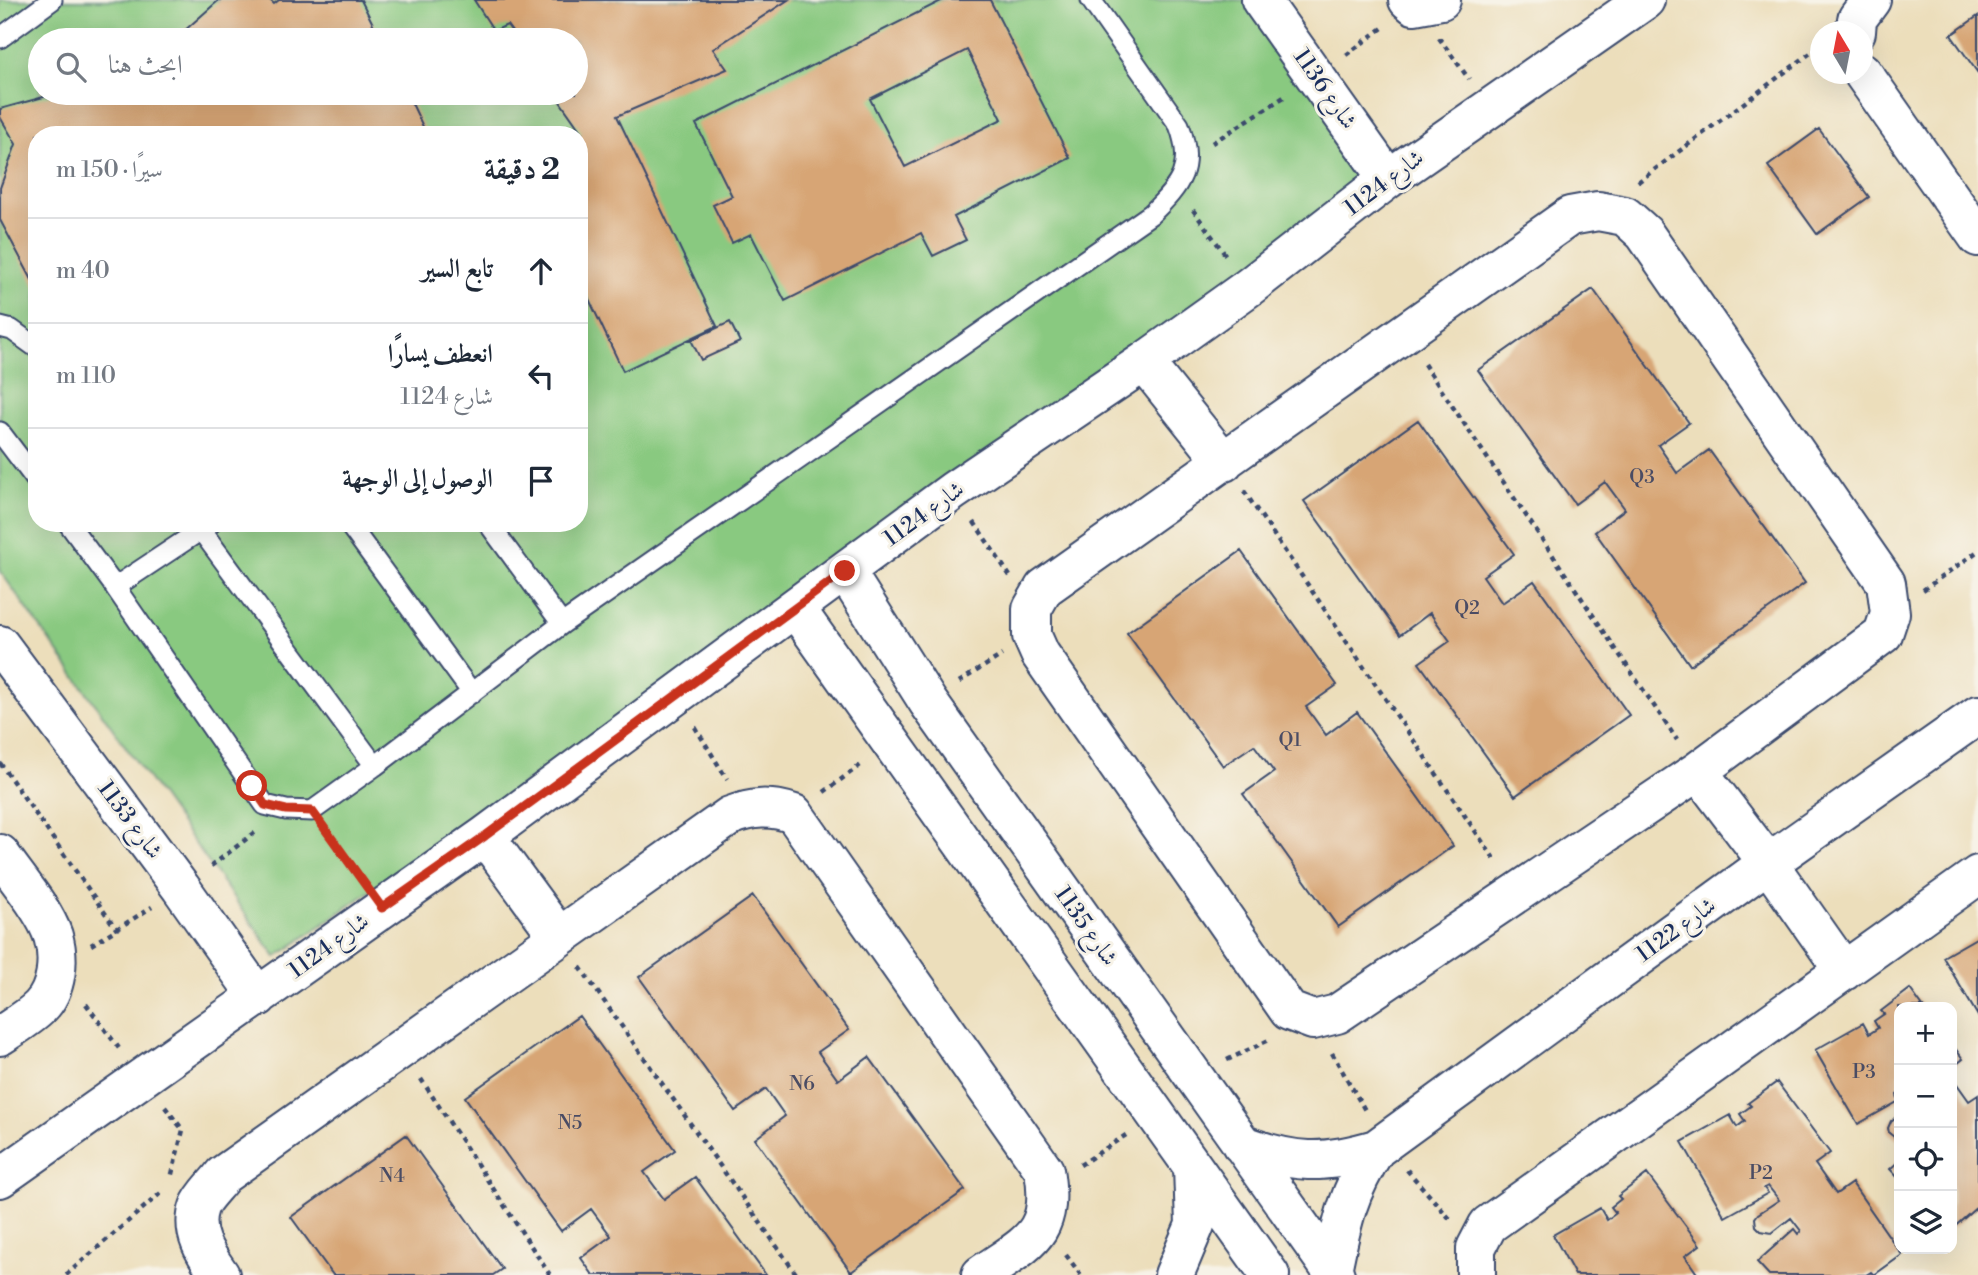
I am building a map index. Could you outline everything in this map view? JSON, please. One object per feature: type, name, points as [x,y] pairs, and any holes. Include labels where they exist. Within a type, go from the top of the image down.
[{"type":"street","name":"شارع 1136","points":[[1261,0],[1388,178]]},
{"type":"street","name":"شارع 1124","points":[[0,1178],[485,836],[953,491],[1144,362],[1249,287],[1388,178],[1645,0]]},
{"type":"street","points":[[1857,21],[1871,0]]},
{"type":"street","points":[[1871,84],[1978,237]]},
{"type":"street","points":[[1598,211],[1625,216],[1644,233],[1886,583],[1890,613],[1883,634],[1698,771],[1337,1014],[1313,1020],[1289,1011],[1040,654],[1032,636],[1032,609],[1044,588],[1570,216],[1598,211]]},
{"type":"street","points":[[1144,362],[1224,462]]},
{"type":"street","name":"شارع 1135","points":[[845,571],[928,702],[1334,1273]]},
{"type":"street","points":[[796,609],[1270,1275]]},
{"type":"street","name":"شارع 1133","points":[[0,645],[13,694],[181,888],[258,997]]},
{"type":"street","name":"شارع 1122","points":[[1241,1144],[1276,1157],[1313,1161],[1350,1157],[1376,1149],[1768,863],[1978,715]]},
{"type":"street","points":[[1698,771],[1768,863],[1844,971]]},
{"type":"street","points":[[220,1275],[202,1250],[196,1225],[200,1205],[223,1175],[730,816],[763,807],[793,814],[1044,1170],[1046,1202],[1043,1223],[1039,1230],[1034,1238],[981,1275]]},
{"type":"street","points":[[485,836],[559,937]]},
{"type":"street","points":[[0,854],[53,937],[56,965],[52,990],[40,1008],[0,1036]]},
{"type":"street","points":[[1476,1275],[1476,1248],[1488,1225],[1978,875]]},
{"type":"street","name":"شارع 1122","points":[[1334,1273],[1347,1203],[1362,1170],[1376,1149]]},
{"type":"street","points":[[1174,1275],[1195,1226],[1193,1167]]},
{"type":"lane","points":[[0,38],[52,0]]},
{"type":"lane","points":[[75,532],[265,805],[286,810],[312,811],[562,624],[1151,214],[1177,187],[1185,172],[1186,159],[1185,142],[1179,125],[1091,0]]},
{"type":"lane","points":[[0,327],[28,341]]},
{"type":"lane","points":[[0,432],[28,455]]},
{"type":"lane","points":[[115,587],[198,532]]},
{"type":"lane","points":[[210,532],[375,766]]},
{"type":"lane","points":[[355,532],[472,693]]},
{"type":"lane","points":[[495,532],[562,624]]},
{"type":"path","points":[[1421,2],[1490,108]]},
{"type":"path","points":[[1598,211],[1810,54]]},
{"type":"path","points":[[1177,187],[1249,287]]},
{"type":"path","points":[[1404,334],[1698,771]]},
{"type":"path","points":[[1224,462],[1517,893]]},
{"type":"path","points":[[953,491],[1032,609]]},
{"type":"path","points":[[1890,613],[1978,551]]},
{"type":"path","points":[[676,696],[746,810]]},
{"type":"path","points":[[0,763],[117,930]]},
{"type":"path","points":[[66,1275],[169,1186],[183,1130],[56,965],[117,930],[181,888],[286,810]]},
{"type":"path","points":[[312,811],[382,908]]},
{"type":"path","points":[[559,937],[797,1275]]},
{"type":"path","points":[[401,1049],[550,1275]]},
{"type":"green space","points":[[0,0],[1260,0],[1388,179],[276,957],[0,571]]},
{"type":"building","points":[[219,0],[270,0],[274,4],[279,0],[361,0],[375,28],[188,28]]},
{"type":"building","points":[[474,0],[788,0],[713,49],[727,69],[617,116],[717,326],[623,371],[588,297],[588,126],[577,126],[562,105],[588,105],[588,28],[509,28],[507,25],[492,28]]},
{"type":"building","points":[[943,0],[990,0],[1070,158],[954,217],[966,240],[933,256],[921,233],[785,301],[751,234],[732,243],[713,205],[732,196],[696,124]],"holes":[[[967,50],[1002,119],[905,167],[870,99]]]},
{"type":"building","points":[[1978,16],[1978,73],[1951,35]]},
{"type":"building","points":[[28,101],[28,105],[413,105],[423,126],[28,126],[28,272],[0,220],[0,188],[16,144],[0,117],[0,109]]},
{"type":"building","points":[[1819,129],[1869,197],[1817,234],[1768,166]]},
{"type":"building","points":[[1593,289],[1689,423],[1658,445],[1677,473],[1709,450],[1805,583],[1690,665],[1595,532],[1625,509],[1605,482],[1575,504],[1478,370]]},
{"type":"building","points":[[730,322],[740,342],[701,360],[691,340]]},
{"type":"building","points":[[1418,420],[1514,554],[1483,576],[1502,603],[1534,581],[1629,715],[1515,796],[1419,663],[1450,641],[1430,613],[1400,635],[1304,501]]},
{"type":"building","points":[[1241,551],[1337,685],[1306,707],[1326,735],[1357,712],[1453,846],[1338,927],[1243,794],[1274,772],[1254,745],[1223,766],[1127,633]]},
{"type":"building","points":[[753,896],[849,1030],[818,1052],[838,1080],[869,1057],[965,1190],[851,1272],[755,1139],[785,1116],[766,1089],[735,1111],[639,977]]},
{"type":"building","points":[[1978,937],[1978,1016],[1943,957]]},
{"type":"building","points":[[1910,989],[1919,1002],[1894,1002],[1894,1104],[1858,1124],[1815,1050],[1863,1023],[1869,1034],[1878,1028],[1874,1021],[1884,1014],[1881,1011]]},
{"type":"building","points":[[579,1016],[675,1150],[644,1172],[664,1199],[695,1177],[766,1275],[593,1275],[581,1258],[611,1236],[591,1209],[561,1231],[465,1097]]},
{"type":"building","points":[[1957,1051],[1963,1059],[1957,1064]]},
{"type":"building","points":[[1777,1082],[1830,1153],[1815,1164],[1836,1194],[1852,1183],[1894,1243],[1894,1254],[1902,1255],[1874,1275],[1871,1272],[1866,1275],[1769,1275],[1757,1262],[1794,1229],[1798,1234],[1801,1231],[1791,1218],[1772,1233],[1761,1231],[1756,1226],[1755,1218],[1758,1214],[1779,1200],[1768,1186],[1764,1188],[1768,1193],[1725,1217],[1682,1142],[1730,1115],[1737,1127],[1745,1121],[1740,1114],[1751,1106],[1748,1103]]},
{"type":"building","points":[[1957,1084],[1969,1101],[1978,1095],[1978,1206],[1957,1225]]},
{"type":"building","points":[[1894,1119],[1894,1137],[1888,1128]]},
{"type":"building","points":[[406,1135],[502,1269],[493,1275],[333,1275],[291,1217]]},
{"type":"building","points":[[1647,1174],[1700,1245],[1685,1256],[1698,1275],[1575,1275],[1553,1235],[1600,1208],[1607,1220],[1616,1213],[1611,1207],[1621,1199],[1618,1196]]},
{"type":"route","points":[[252,786],[265,805],[286,810],[312,811],[382,908],[485,836],[845,571]]}]
